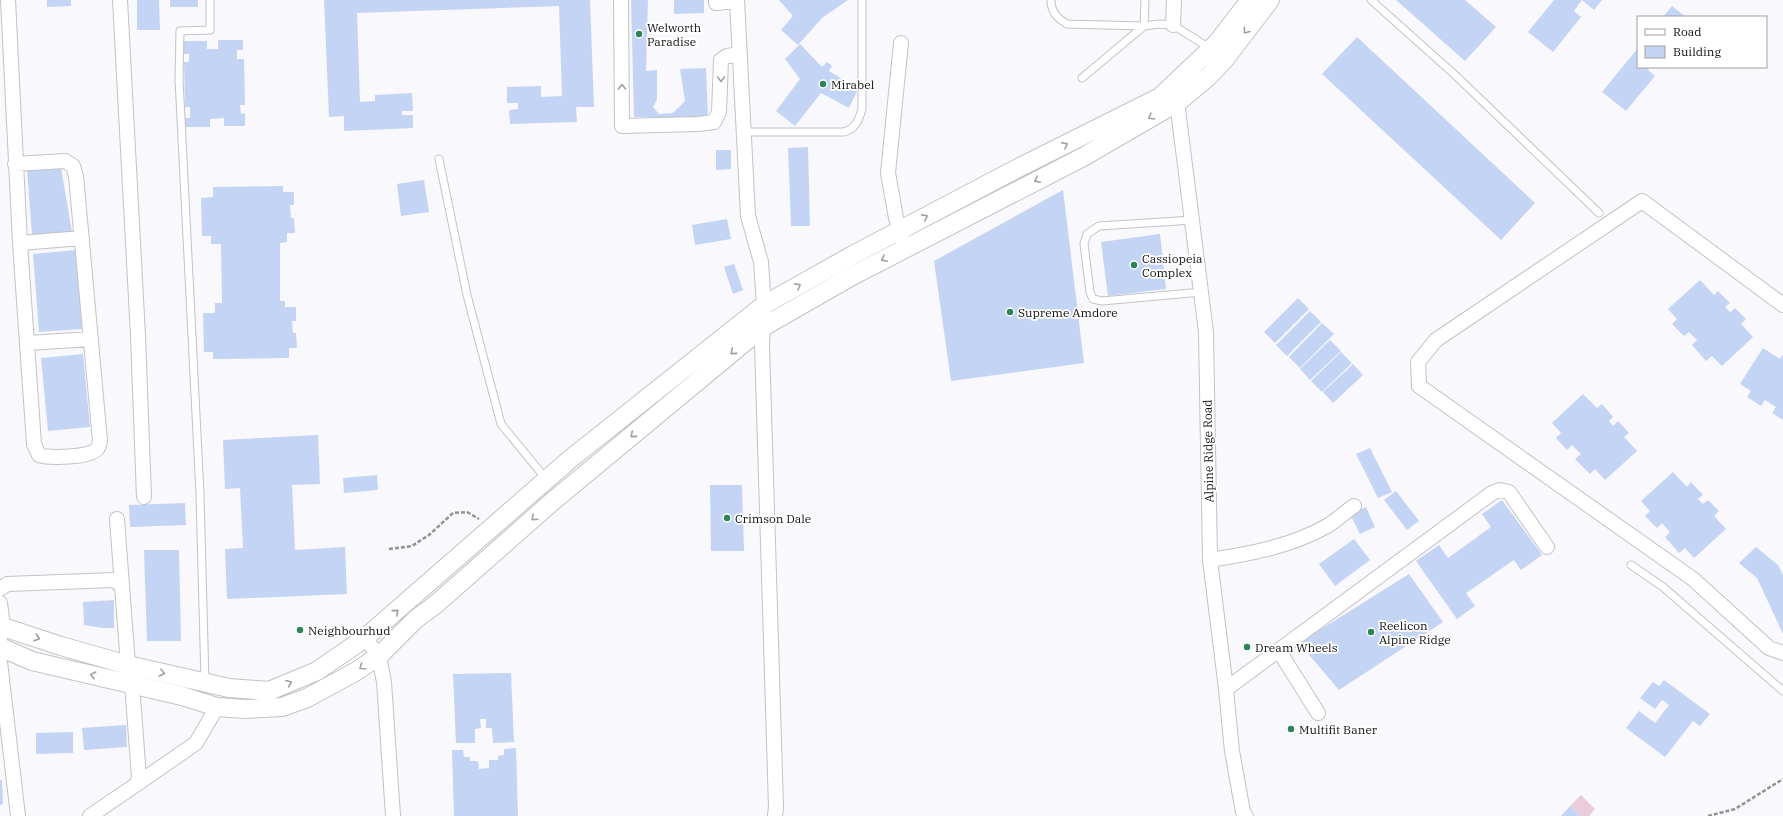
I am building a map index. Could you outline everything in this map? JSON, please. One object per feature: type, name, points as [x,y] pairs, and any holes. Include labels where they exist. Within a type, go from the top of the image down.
[{"type":"street","points":[[8,0],[15,164],[34,444],[39,455],[47,458],[90,454],[98,449],[100,440],[76,176],[73,166],[65,161],[15,164]]},
{"type":"street","points":[[120,0],[138,336],[144,497]]},
{"type":"street","points":[[620,0],[622,126],[698,124],[714,122],[719,112],[721,60],[727,56],[740,54]]},
{"type":"street","points":[[716,0],[716,4],[737,1],[748,216],[761,262],[764,305],[762,345],[776,807],[775,816]]},
{"type":"street","points":[[1173,25],[1174,0]]},
{"type":"street","points":[[1218,54],[1250,0]]},
{"type":"street","points":[[0,647],[32,661],[182,696],[217,707],[244,709],[282,707],[307,698],[355,672],[379,656],[416,619],[435,605],[553,501],[763,327],[852,276],[1083,157],[1176,93],[1218,54],[1270,0]]},
{"type":"street","points":[[901,43],[888,173],[899,231],[905,249]]},
{"type":"street","points":[[0,603],[1,630],[128,664],[229,688],[269,692],[317,671],[365,638],[568,460],[764,305],[1018,168],[1160,97],[1176,93]]},
{"type":"street","name":"Alpine Ridge Road","points":[[1176,93],[1206,332],[1210,560],[1232,751],[1243,812],[1246,816]]},
{"type":"street","points":[[1783,305],[1642,201],[1436,340],[1418,362],[1419,386],[1692,580],[1769,648],[1783,653]]},
{"type":"street","points":[[20,243],[82,238]]},
{"type":"street","points":[[28,343],[91,340]]},
{"type":"street","points":[[1226,689],[1492,493],[1500,490],[1509,492],[1547,547]]},
{"type":"street","points":[[1210,560],[1251,554],[1294,540],[1327,526],[1354,506]]},
{"type":"street","points":[[117,519],[128,664]]},
{"type":"street","points":[[0,589],[6,584],[114,580],[122,586]]},
{"type":"street","points":[[365,638],[379,656],[384,682],[393,816]]},
{"type":"street","points":[[1279,651],[1318,713]]},
{"type":"street","points":[[0,662],[18,816]]},
{"type":"street","points":[[132,684],[139,776],[137,784]]},
{"type":"street","points":[[90,816],[196,743],[217,707]]},
{"type":"lane","points":[[205,682],[200,494],[179,78],[180,31],[210,30],[210,0]]},
{"type":"lane","points":[[744,132],[850,131],[855,125],[862,108],[862,0]]},
{"type":"lane","points":[[1051,0],[1051,7],[1057,17],[1067,24],[1144,26],[1159,24],[1173,25],[1218,54]]},
{"type":"lane","points":[[1082,78],[1144,26],[1145,0]]},
{"type":"lane","points":[[1371,0],[1454,74],[1599,213]]},
{"type":"lane","points":[[439,159],[467,295],[501,424],[546,479]]},
{"type":"lane","points":[[1193,220],[1099,226],[1087,234],[1084,244],[1090,292],[1093,299],[1102,301],[1202,292]]},
{"type":"lane","points":[[1631,565],[1663,587],[1783,691]]},
{"type":"path","points":[[390,549],[412,546],[429,535],[453,514],[467,512],[491,527]]},
{"type":"path","points":[[1708,816],[1735,809],[1783,779]]},
{"type":"shaded area","points":[[1581,795],[1595,809],[1589,816],[1581,816],[1570,806]]},
{"type":"building","points":[[47,0],[71,0],[71,6],[47,7]]},
{"type":"building","points":[[137,0],[159,0],[160,30],[137,30]]},
{"type":"building","points":[[170,0],[198,0],[198,7],[170,7]]},
{"type":"building","points":[[324,0],[590,0],[594,107],[576,107],[577,122],[510,124],[509,110],[518,109],[518,103],[507,103],[507,87],[541,86],[541,97],[562,96],[559,6],[357,13],[360,102],[375,101],[375,95],[412,93],[413,111],[402,111],[402,115],[413,115],[413,128],[344,131],[344,116],[329,117]]},
{"type":"building","name":"Welworth Paradise","points":[[631,0],[648,0],[646,71],[657,70],[657,100],[653,107],[659,114],[673,113],[685,101],[680,69],[706,68],[708,118],[634,117]]},
{"type":"building","name":"Welworth Paradise","points":[[674,0],[704,0],[704,13],[674,14]]},
{"type":"building","points":[[779,0],[848,0],[822,18],[798,45],[781,30],[793,16]]},
{"type":"building","points":[[1396,0],[1465,0],[1496,27],[1465,61]]},
{"type":"building","points":[[1554,0],[1582,0],[1574,11],[1581,17],[1553,52],[1528,32]]},
{"type":"building","points":[[1582,0],[1602,0],[1594,10]]},
{"type":"building","points":[[1672,6],[1685,16],[1664,16]]},
{"type":"building","points":[[1357,37],[1535,203],[1501,240],[1322,74]]},
{"type":"building","points":[[218,40],[243,40],[243,50],[237,50],[237,59],[244,59],[245,105],[240,105],[241,114],[245,113],[245,126],[224,126],[224,118],[210,119],[210,127],[185,127],[185,118],[190,118],[190,107],[185,107],[184,62],[189,62],[189,54],[184,54],[184,41],[207,41],[207,49],[218,49]]},
{"type":"building","name":"Mirabel","points":[[800,44],[822,67],[827,62],[832,66],[829,71],[858,89],[849,108],[821,93],[795,126],[776,111],[800,79],[785,59]]},
{"type":"building","points":[[1637,49],[1637,68],[1649,68],[1648,70],[1655,76],[1626,111],[1602,92]]},
{"type":"building","points":[[808,147],[810,226],[791,226],[788,148]]},
{"type":"building","points":[[716,150],[731,150],[731,169],[716,170]]},
{"type":"building","points":[[61,168],[72,232],[32,235],[27,170]]},
{"type":"building","points":[[424,180],[429,212],[401,216],[397,184]]},
{"type":"building","points":[[283,186],[283,192],[294,192],[294,205],[290,205],[291,218],[294,218],[295,233],[287,233],[287,242],[280,243],[280,301],[285,301],[285,307],[296,307],[296,321],[292,321],[293,333],[296,333],[297,348],[289,348],[289,358],[213,359],[213,352],[204,352],[203,313],[215,313],[215,303],[222,303],[221,244],[211,244],[211,236],[202,236],[201,198],[213,197],[213,187]]},
{"type":"building","name":"Supreme Amdore","points":[[1063,190],[1084,363],[951,381],[934,261]]},
{"type":"building","points":[[727,219],[731,239],[695,245],[692,225]]},
{"type":"building","name":"Cassiopeia Complex","points":[[1160,234],[1166,289],[1108,296],[1101,242]]},
{"type":"building","points":[[76,250],[82,329],[39,332],[33,254]]},
{"type":"building","points":[[734,264],[743,290],[733,294],[724,267]]},
{"type":"building","points":[[1700,280],[1714,295],[1718,291],[1730,303],[1725,307],[1730,312],[1735,308],[1746,319],[1741,324],[1753,337],[1722,366],[1712,356],[1706,361],[1692,345],[1697,340],[1689,332],[1684,336],[1672,324],[1677,319],[1668,309]]},
{"type":"building","points":[[1298,298],[1309,309],[1275,343],[1264,332]]},
{"type":"building","points":[[1310,311],[1321,322],[1287,356],[1276,345]]},
{"type":"building","points":[[1322,323],[1334,334],[1300,368],[1289,357]]},
{"type":"building","points":[[1330,340],[1341,351],[1310,380],[1300,369]]},
{"type":"building","points":[[1763,348],[1780,359],[1783,354],[1783,420],[1772,413],[1776,407],[1765,400],[1761,406],[1747,397],[1751,391],[1740,384]]},
{"type":"building","points":[[1341,352],[1352,363],[1322,392],[1311,381]]},
{"type":"building","points":[[83,354],[90,427],[48,431],[41,358]]},
{"type":"building","points":[[1353,364],[1363,375],[1333,403],[1323,392]]},
{"type":"building","points":[[1583,394],[1597,408],[1602,404],[1613,417],[1609,421],[1613,426],[1618,421],[1629,433],[1624,437],[1637,451],[1605,480],[1595,469],[1590,474],[1575,459],[1581,454],[1572,445],[1567,450],[1556,438],[1561,433],[1552,423]]},
{"type":"building","points":[[318,435],[320,484],[292,485],[295,550],[345,547],[347,594],[227,599],[225,549],[243,548],[240,488],[225,489],[223,440]]},
{"type":"building","points":[[1370,448],[1392,492],[1378,498],[1356,454]]},
{"type":"building","points":[[1673,472],[1687,487],[1691,482],[1703,495],[1698,499],[1703,504],[1708,500],[1719,511],[1714,516],[1726,529],[1694,558],[1685,548],[1679,553],[1665,537],[1670,532],[1662,523],[1657,528],[1645,516],[1650,511],[1641,501]]},
{"type":"building","points":[[377,475],[378,490],[344,493],[343,478]]},
{"type":"building","name":"Crimson Dale","points":[[710,485],[742,485],[744,551],[711,551]]},
{"type":"building","points":[[1396,491],[1419,521],[1407,530],[1384,500]]},
{"type":"building","points":[[1502,500],[1542,555],[1521,570],[1514,560],[1466,593],[1475,606],[1457,619],[1416,561],[1439,545],[1448,558],[1491,527],[1482,514]]},
{"type":"building","points":[[185,503],[186,525],[130,527],[129,505]]},
{"type":"building","points":[[1366,507],[1375,527],[1360,534],[1350,514]]},
{"type":"building","points":[[1354,539],[1370,560],[1335,586],[1319,564]]},
{"type":"building","points":[[1756,547],[1778,565],[1783,575],[1783,634],[1757,578],[1739,563]]},
{"type":"building","points":[[144,550],[179,550],[181,641],[147,641]]},
{"type":"building","name":"Reelicon Alpine Ridge","points":[[1409,574],[1443,622],[1339,690],[1299,643]]},
{"type":"building","points":[[114,600],[114,628],[84,625],[83,602]]},
{"type":"building","points":[[511,673],[514,742],[493,743],[492,728],[486,728],[486,719],[480,719],[481,728],[475,729],[475,743],[456,743],[453,674]]},
{"type":"building","points":[[1664,680],[1710,714],[1700,726],[1693,721],[1665,757],[1626,728],[1639,711],[1655,723],[1669,705],[1662,700],[1655,709],[1640,698],[1653,682],[1659,686]]},
{"type":"building","points":[[126,725],[127,747],[84,750],[82,728]]},
{"type":"building","points":[[73,732],[73,753],[36,754],[36,733]]},
{"type":"building","points":[[516,748],[518,816],[454,816],[452,750],[463,750],[464,757],[470,757],[470,761],[478,761],[479,769],[489,768],[489,760],[498,760],[498,756],[504,755],[504,749]]},
{"type":"building","points":[[0,780],[2,780],[3,804],[0,805]]},
{"type":"building","points":[[1570,806],[1581,816],[1561,816]]},
{"type":"place","name":"Welworth Paradise","points":[[639,34]]},
{"type":"place","name":"Mirabel","points":[[823,84]]},
{"type":"place","name":"Cassiopeia Complex","points":[[1134,265]]},
{"type":"place","name":"Supreme Amdore","points":[[1010,312]]},
{"type":"place","name":"Crimson Dale","points":[[727,518]]},
{"type":"place","name":"Neighbourhud","points":[[300,630]]},
{"type":"place","name":"Reelicon Alpine Ridge","points":[[1371,632]]},
{"type":"place","name":"Dream Wheels","points":[[1247,647]]},
{"type":"place","name":"Multifit Baner","points":[[1291,729]]}]
